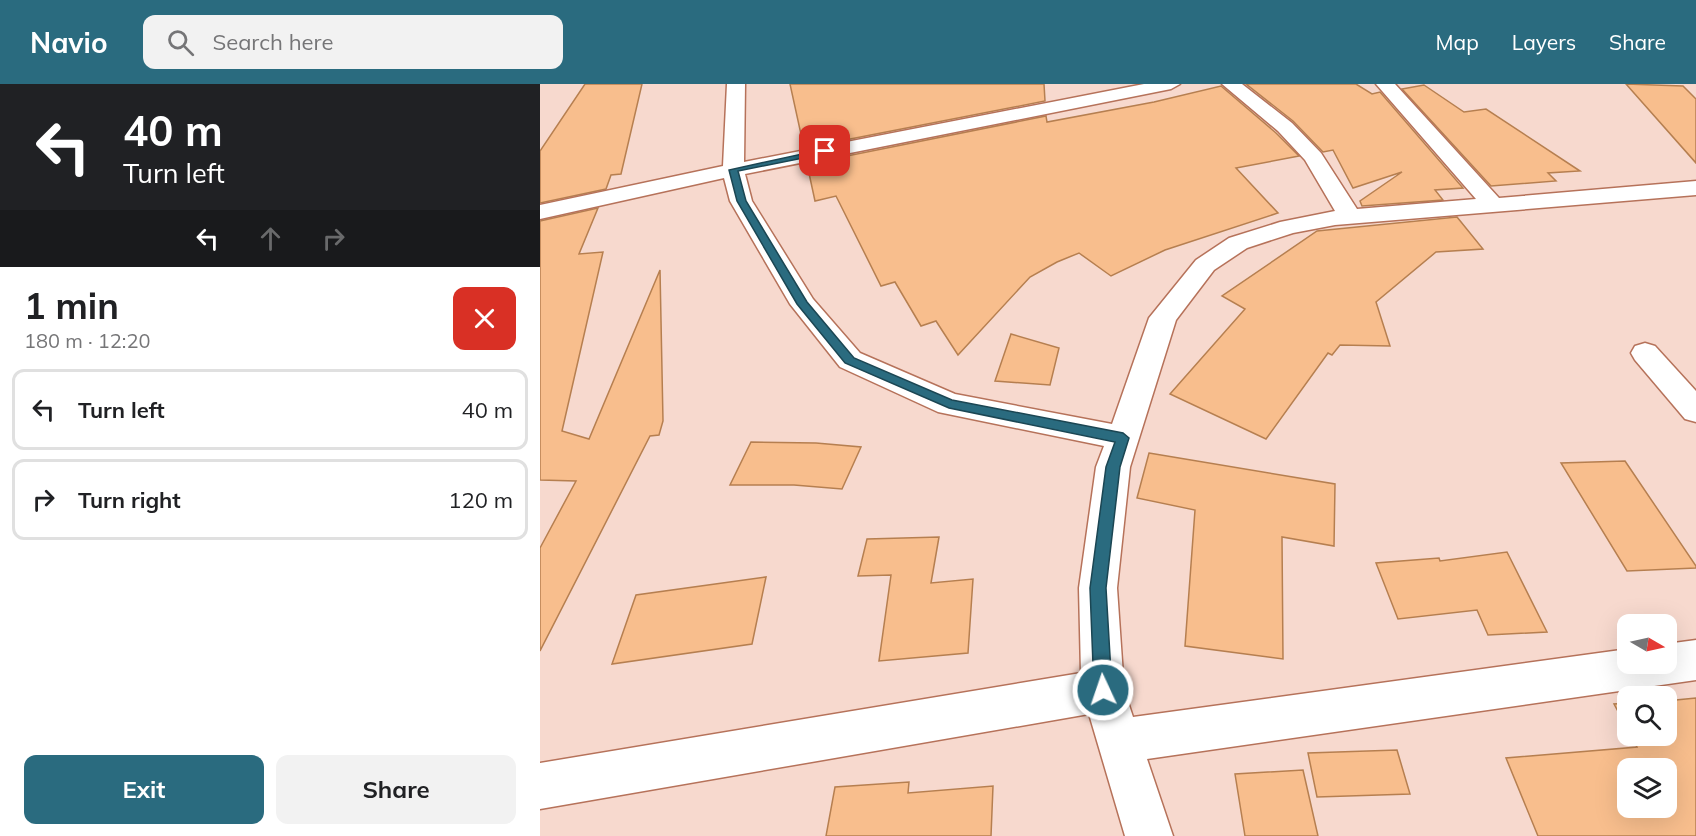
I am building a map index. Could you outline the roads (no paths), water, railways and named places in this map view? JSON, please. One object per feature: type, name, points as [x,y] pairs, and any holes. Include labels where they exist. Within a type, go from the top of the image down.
[{"type":"street","points":[[736,84],[733,170],[741,201],[803,304],[850,360],[949,404],[1123,438]]},
{"type":"street","points":[[540,212],[1053,100],[1171,84]]},
{"type":"street","points":[[1231,84],[1285,127],[1314,157],[1350,217]]},
{"type":"street","points":[[1385,84],[1493,205]]},
{"type":"street","points":[[1149,836],[1103,690],[1098,588],[1113,467],[1163,318],[1205,265],[1238,243],[1288,226],[1350,217],[1696,189]]},
{"type":"street","points":[[1645,353],[1696,411]]},
{"type":"street","points":[[1118,741],[1696,660]]},
{"type":"street","points":[[540,786],[1103,690]]}]
